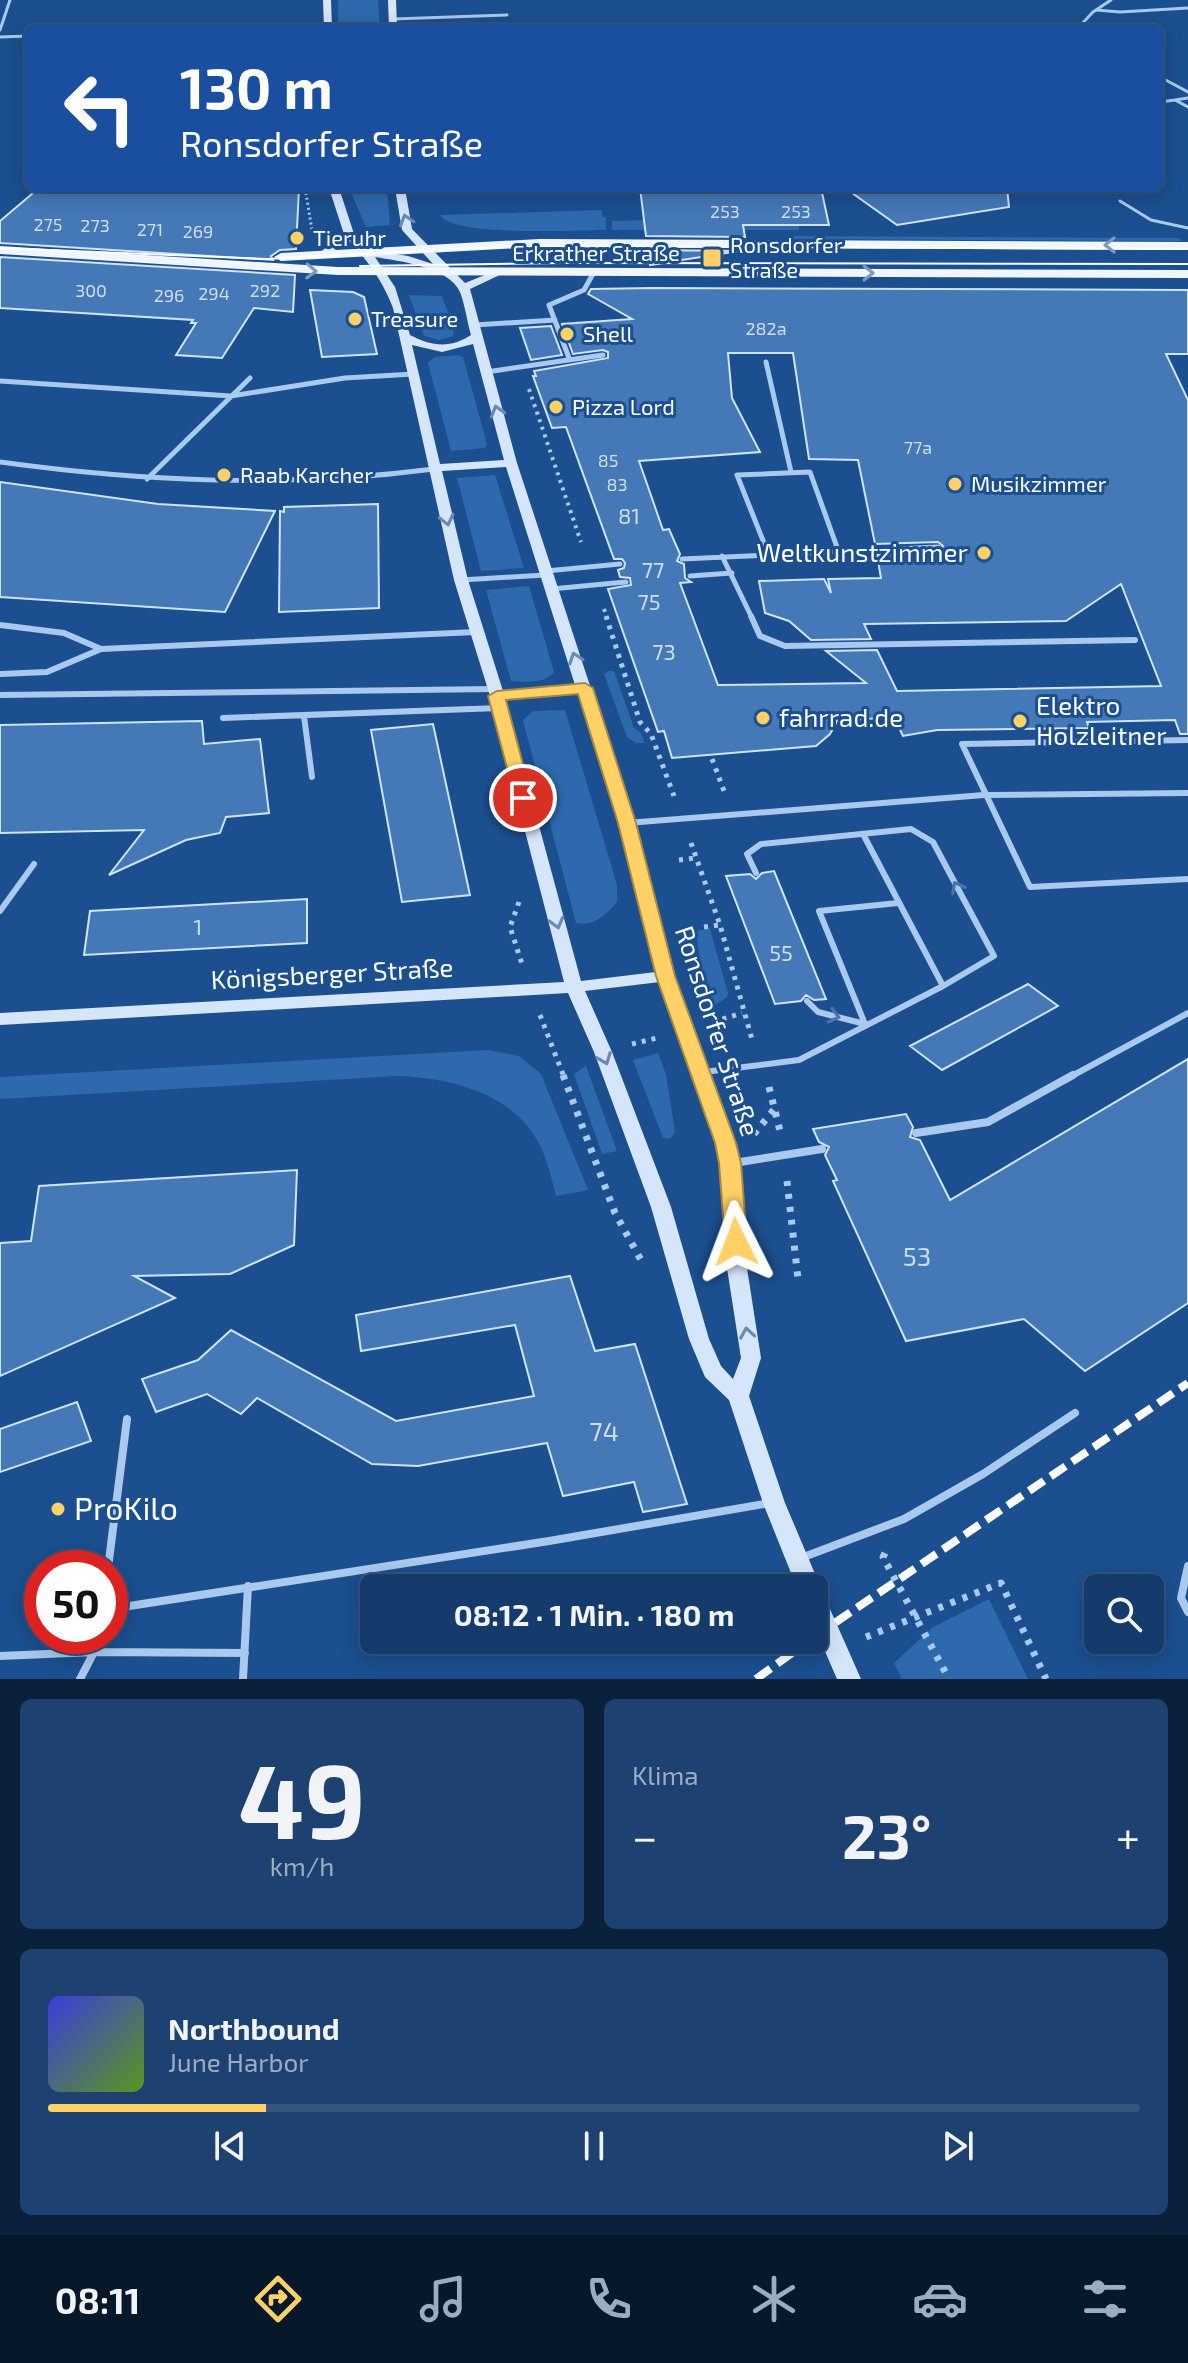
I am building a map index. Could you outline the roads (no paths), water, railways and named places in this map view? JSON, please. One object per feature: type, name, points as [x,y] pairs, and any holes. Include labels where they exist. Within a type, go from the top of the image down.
[{"type":"main road","points":[[327,0],[328,24]]},
{"type":"main road","points":[[392,0],[393,24]]},
{"type":"main road","points":[[335,192],[349,235],[367,253],[390,287],[407,338],[461,580],[497,697],[574,987],[603,1052],[661,1207],[699,1339],[712,1371],[738,1396],[774,1503],[803,1574]]},
{"type":"main road","points":[[400,192],[404,222],[422,248],[464,288],[499,273]]},
{"type":"main road","points":[[320,256],[349,235]]},
{"type":"main road","name":"Erkrather Straße","points":[[149,258],[320,256],[539,243],[1188,246]]},
{"type":"main road","name":"Erkrather Straße","points":[[0,250],[149,258],[253,269],[379,272],[1188,274]]},
{"type":"main road","points":[[367,253],[408,259],[447,272]]},
{"type":"main road","name":"Ronsdorfer Straße","points":[[464,288],[511,463],[627,823],[666,976],[730,1163],[737,1268],[751,1358],[738,1396]]},
{"type":"main road","points":[[407,338],[425,347],[439,348],[463,345],[475,331]]},
{"type":"main road","points":[[435,468],[511,463]]},
{"type":"main road","points":[[497,697],[585,688]]},
{"type":"main road","name":"Königsberger Straße","points":[[0,1019],[574,987],[666,976]]},
{"type":"main road","points":[[828,1633],[849,1679]]},
{"type":"lane","points":[[0,30],[10,0]]},
{"type":"lane","points":[[1082,24],[1111,0]]},
{"type":"lane","points":[[1096,10],[1120,12],[1188,8]]},
{"type":"lane","points":[[393,24],[507,15]]},
{"type":"lane","points":[[0,37],[24,36]]},
{"type":"lane","points":[[1164,79],[1188,95]]},
{"type":"lane","points":[[1177,87],[1188,85]]},
{"type":"lane","points":[[1164,101],[1188,95]]},
{"type":"lane","points":[[1175,100],[1188,107]]},
{"type":"lane","points":[[1120,201],[1151,220],[1188,228]]},
{"type":"lane","points":[[569,358],[549,305],[584,290],[594,272]]},
{"type":"lane","points":[[475,331],[555,320]]},
{"type":"lane","points":[[486,372],[603,355]]},
{"type":"lane","points":[[766,362],[791,472]]},
{"type":"lane","points":[[0,381],[231,396],[345,378],[414,374]]},
{"type":"lane","points":[[146,479],[250,378]]},
{"type":"lane","points":[[0,462],[93,476],[285,484],[435,468]]},
{"type":"lane","points":[[768,553],[737,475],[810,472],[838,550]]},
{"type":"lane","points":[[682,559],[938,547]]},
{"type":"lane","points":[[722,556],[760,636],[785,646],[1135,640]]},
{"type":"lane","points":[[548,578],[590,567],[620,564]]},
{"type":"lane","points":[[690,576],[732,573]]},
{"type":"lane","points":[[461,580],[548,578],[596,585],[626,582]]},
{"type":"lane","points":[[0,625],[64,633],[101,649]]},
{"type":"lane","points":[[0,674],[47,672],[101,649],[476,632]]},
{"type":"lane","points":[[0,695],[497,697]]},
{"type":"lane","points":[[223,718],[304,716],[497,697]]},
{"type":"lane","points":[[304,716],[312,777]]},
{"type":"lane","points":[[1188,740],[962,744],[1030,887],[1188,879]]},
{"type":"lane","points":[[627,823],[984,795],[1188,793]]},
{"type":"lane","points":[[701,1072],[799,1060],[943,986],[994,956],[933,842],[911,829],[753,847],[747,854],[756,873]]},
{"type":"lane","points":[[863,834],[943,986]]},
{"type":"lane","points":[[0,911],[34,864]]},
{"type":"lane","points":[[865,1024],[819,911],[898,903]]},
{"type":"lane","points":[[807,1001],[818,1012],[865,1024]]},
{"type":"lane","points":[[916,1133],[988,1122],[1188,1013]]},
{"type":"lane","points":[[730,1163],[822,1149]]},
{"type":"lane","points":[[797,1560],[904,1519],[983,1474],[1075,1413]]},
{"type":"lane","points":[[110,1550],[127,1419]]},
{"type":"lane","points":[[128,1606],[774,1503]]},
{"type":"lane","points":[[1188,1566],[1181,1598],[1188,1612]]},
{"type":"lane","points":[[243,1679],[248,1586]]},
{"type":"lane","points":[[128,1652],[245,1653]]},
{"type":"lane","points":[[0,1656],[47,1654]]},
{"type":"lane","points":[[80,1679],[93,1654]]},
{"type":"tram line","points":[[0,248],[267,259],[514,246],[1188,249]]},
{"type":"tram line","points":[[360,266],[563,263],[1188,264]]},
{"type":"railway","points":[[828,1627],[1188,1383]]},
{"type":"railway","points":[[756,1679],[791,1654]]},
{"type":"place","name":"Tieruhr","points":[[297,238]]},
{"type":"place","name":"Ronsdorfer Straße","points":[[712,258]]},
{"type":"place","name":"Treasure","points":[[355,319]]},
{"type":"place","name":"Shell","points":[[567,334]]},
{"type":"place","name":"Pizza Lord","points":[[556,407]]},
{"type":"place","name":"Raab Karcher","points":[[224,475]]},
{"type":"place","name":"Musikzimmer","points":[[955,484]]},
{"type":"place","name":"Weltkunstzimmer","points":[[984,553]]},
{"type":"place","name":"fahrrad.de","points":[[763,718]]},
{"type":"place","name":"Elektro Holzleitner","points":[[1020,721]]},
{"type":"place","name":"ProKilo","points":[[58,1509]]}]
